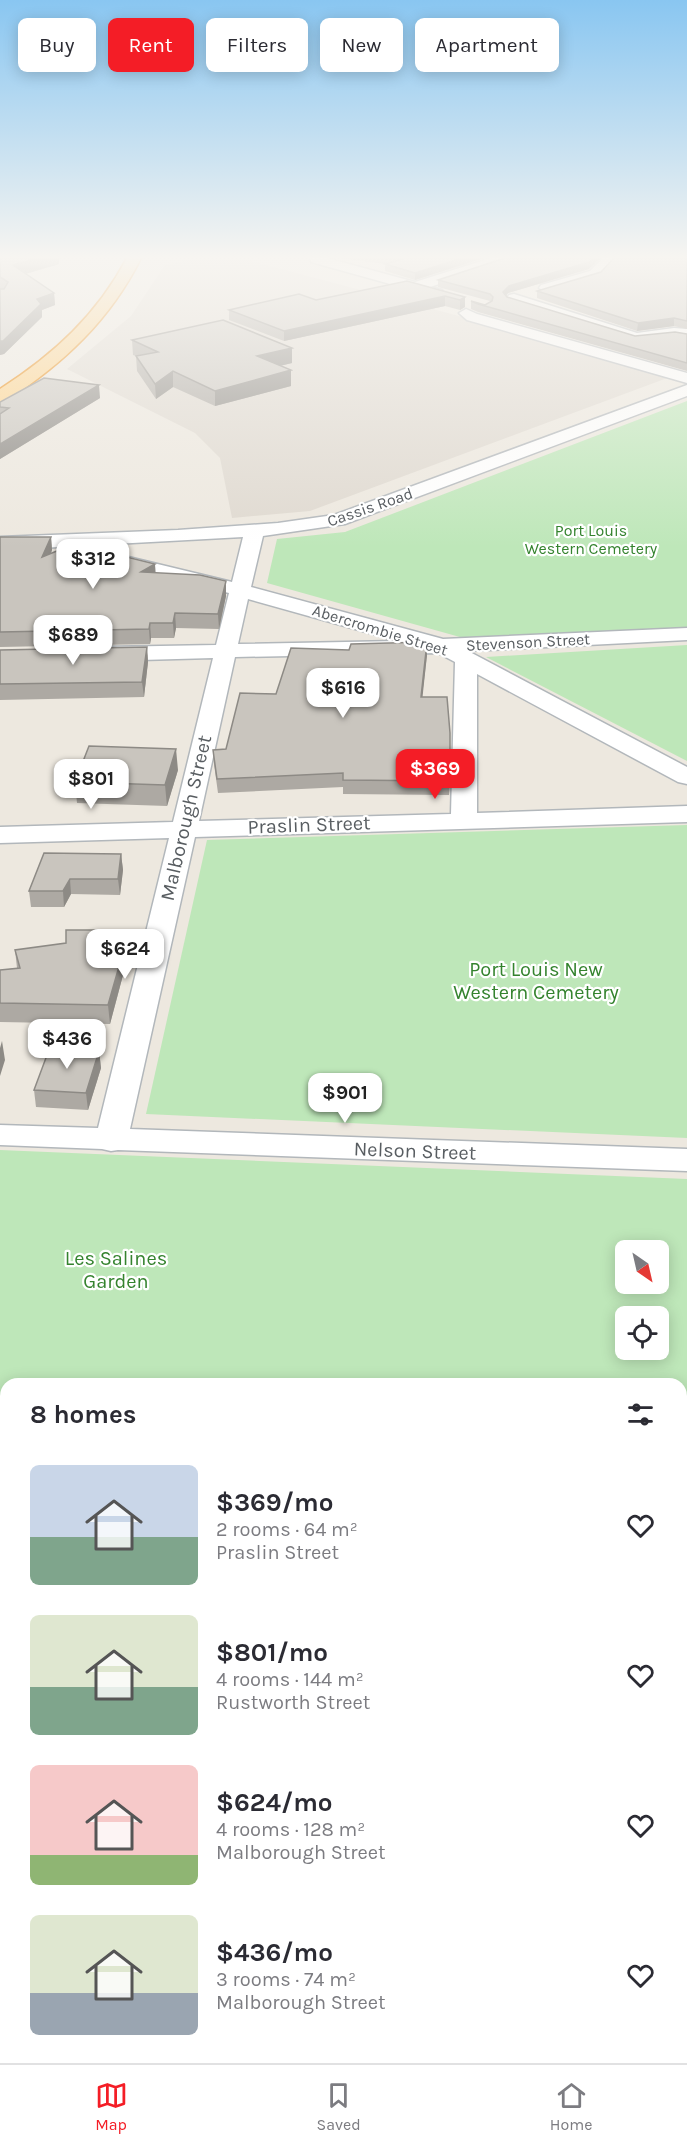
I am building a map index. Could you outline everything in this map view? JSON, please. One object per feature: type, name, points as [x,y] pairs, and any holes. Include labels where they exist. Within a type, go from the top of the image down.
[{"type":"highway","points":[[0,382],[36,354]]},
{"type":"highway","points":[[0,397],[26,381],[58,354]]},
{"type":"street","points":[[603,354],[687,378]]},
{"type":"street","name":"Cassis Road","points":[[0,543],[50,544],[254,531],[299,527],[338,520],[687,390]]},
{"type":"street","name":"Malborough Street","points":[[111,1141],[254,531]]},
{"type":"street","name":"Abercrombie Street","points":[[50,544],[240,590],[442,646],[687,777]]},
{"type":"street","name":"Stevenson Street","points":[[83,655],[442,646],[687,634]]},
{"type":"street","points":[[464,820],[466,660]]},
{"type":"street","name":"Praslin Street","points":[[0,835],[687,814]]},
{"type":"street","name":"Nelson Street","points":[[0,1136],[687,1160]]},
{"type":"shaded area","points":[[85,354],[604,354],[678,374],[310,511],[232,518],[220,458],[195,433],[67,369]]},
{"type":"green space","name":"Port Louis Western Cemetery","points":[[687,401],[687,630],[467,639],[267,583],[277,539],[345,532]]},
{"type":"green space","points":[[687,645],[687,761],[486,657]]},
{"type":"green space","name":"Port Louis New Western Cemetery","points":[[687,825],[687,1138],[146,1114],[207,840]]},
{"type":"green space","name":"Les Salines Garden","points":[[0,1150],[687,1179],[687,1378],[0,1378]]},
{"type":"building","points":[[265,354],[257,356],[291,370],[215,391],[173,371],[155,384],[136,356]]},
{"type":"building","points":[[656,354],[687,354],[687,363]]},
{"type":"building","points":[[44,378],[99,385],[0,444],[0,414],[9,408],[0,407],[0,402]]},
{"type":"building","points":[[0,537],[51,537],[42,557],[74,544],[155,564],[141,572],[200,575],[226,581],[218,614],[175,613],[173,623],[150,623],[149,629],[0,632]]},
{"type":"building","points":[[427,642],[421,697],[447,697],[450,781],[343,780],[343,773],[217,779],[213,750],[226,749],[240,693],[276,694],[291,648],[349,650],[351,644]]},
{"type":"building","points":[[147,647],[142,682],[0,684],[0,650]]},
{"type":"building","points":[[89,746],[176,749],[165,785],[75,782]]},
{"type":"building","points":[[44,853],[121,854],[118,879],[70,879],[63,891],[29,891]]},
{"type":"building","points":[[66,930],[126,930],[122,956],[108,1005],[0,1003],[0,970],[20,968],[15,950],[66,943]]},
{"type":"building","points":[[50,1047],[99,1051],[86,1093],[34,1090]]}]
